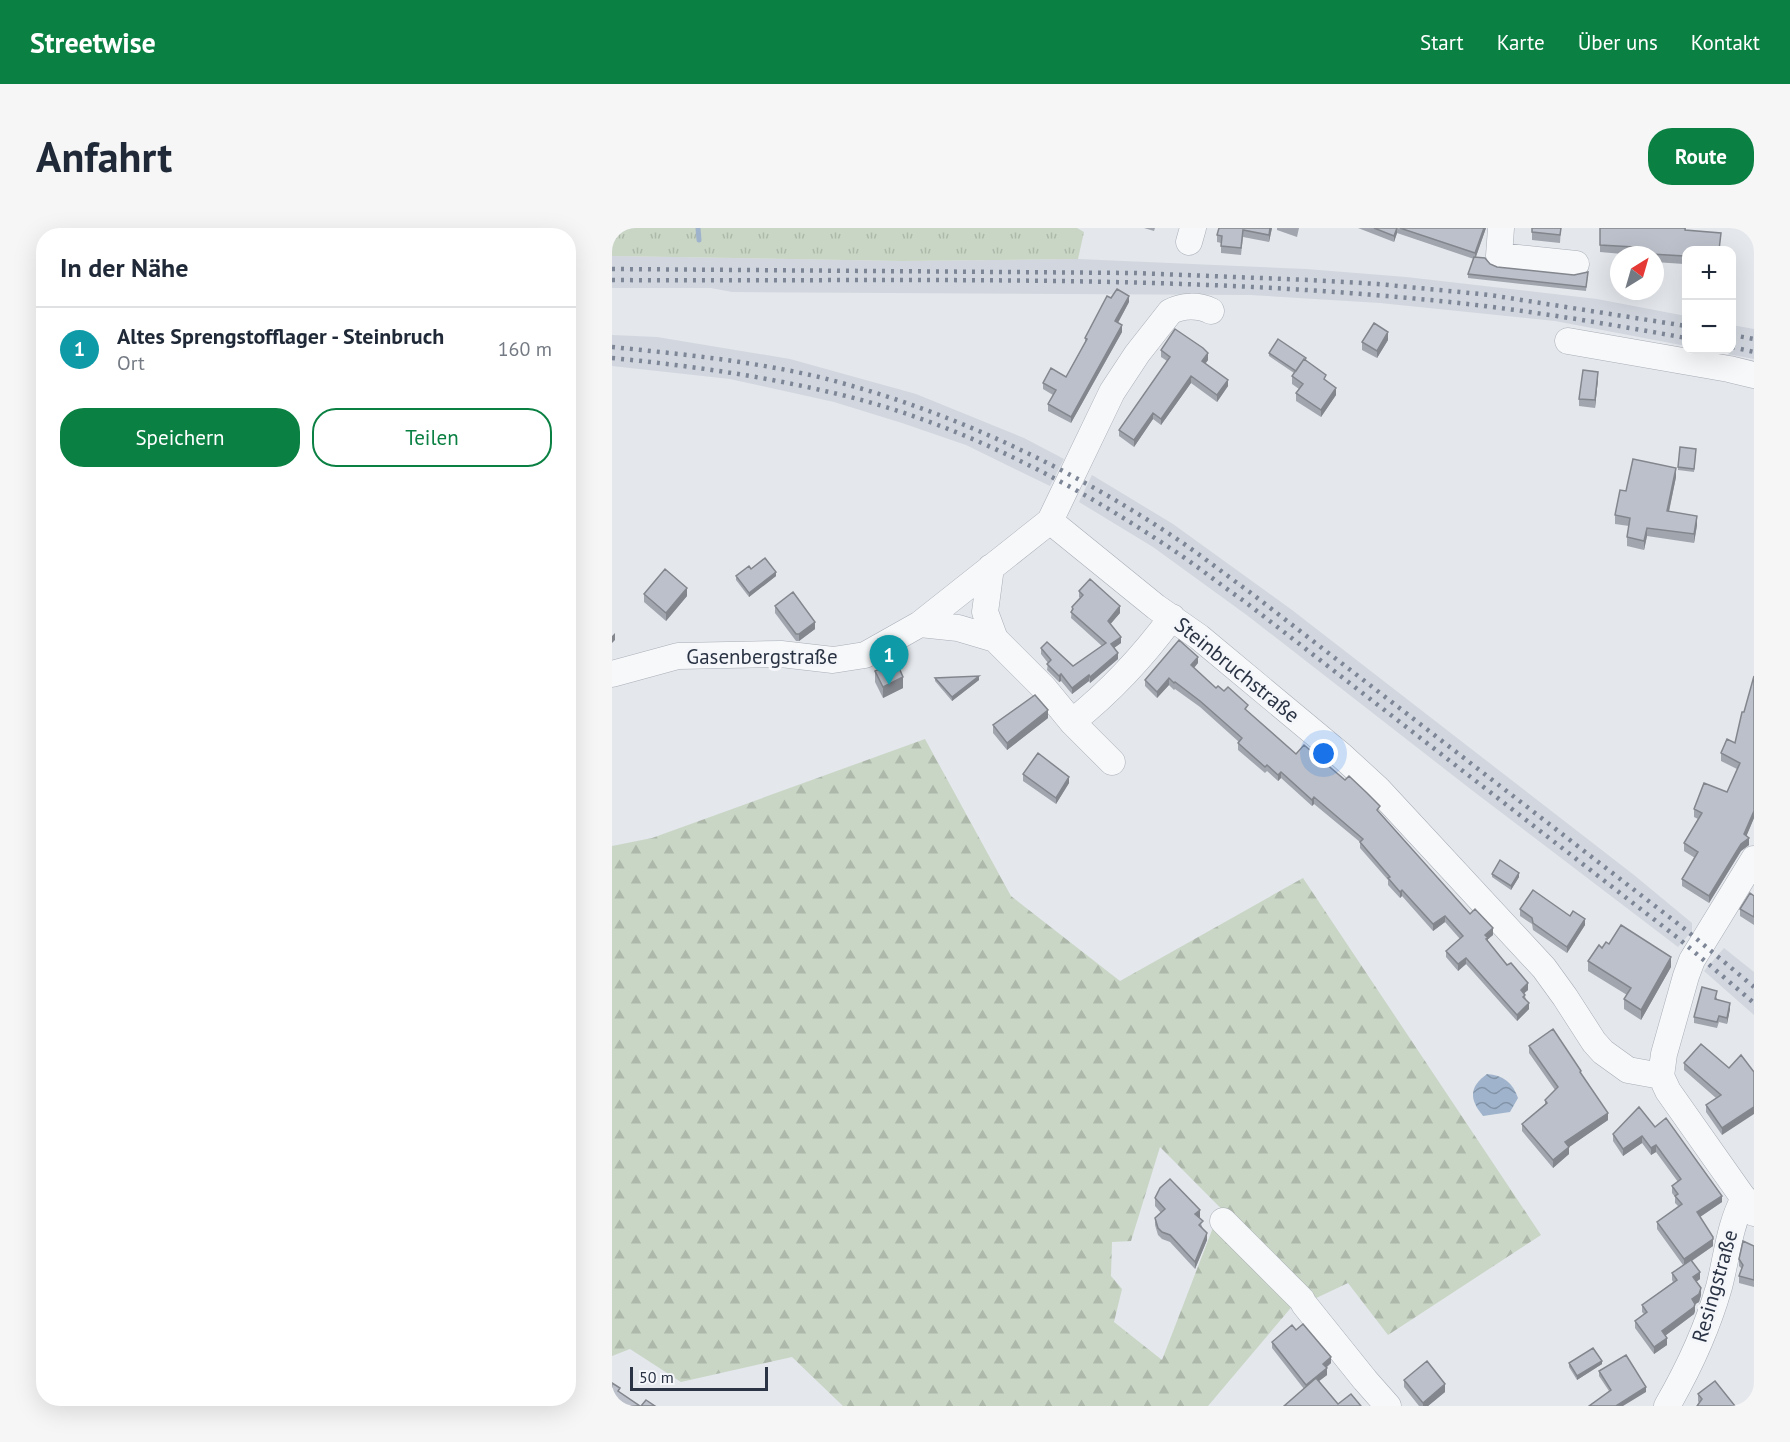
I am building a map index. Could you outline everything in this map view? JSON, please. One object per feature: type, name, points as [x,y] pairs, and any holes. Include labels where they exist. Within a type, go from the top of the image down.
[{"type":"street","points":[[1501,228],[1499,256],[1576,264]]},
{"type":"street","points":[[1050,521],[1112,392],[1137,354],[1170,312],[1178,308],[1203,308],[1211,311]]},
{"type":"street","points":[[1568,341],[1754,375]]},
{"type":"street","name":"Gasenbergstraße","points":[[612,674],[678,656],[781,654],[833,660],[865,655],[920,624],[1050,521]]},
{"type":"street","name":"Steinbruchstraße","points":[[1050,521],[1342,756],[1378,789],[1544,968],[1603,1052],[1628,1070],[1661,1076]]},
{"type":"street","points":[[992,567],[985,612],[995,639],[1044,688],[1071,722],[1112,762]]},
{"type":"street","points":[[1071,722],[1102,699],[1156,639],[1172,617]]},
{"type":"street","points":[[920,624],[958,628],[995,639]]},
{"type":"street","points":[[1749,1205],[1668,1090],[1661,1076],[1664,1054],[1682,987],[1692,960],[1753,863]]},
{"type":"street","name":"Resingstraße","points":[[1667,1406],[1690,1364],[1711,1314],[1736,1214],[1749,1205]]},
{"type":"street","points":[[1223,1221],[1302,1300],[1388,1406]]},
{"type":"shaded area","points":[[612,256],[902,261],[1078,259],[1306,269],[1406,277],[1597,299],[1682,315],[1682,345],[1555,321],[1380,303],[1250,295],[732,292],[711,288],[612,288]]},
{"type":"shaded area","points":[[1736,326],[1754,329],[1754,359],[1727,354],[1736,354]]},
{"type":"shaded area","points":[[612,335],[657,337],[790,359],[916,394],[1024,438],[1064,459],[1050,486],[966,445],[834,402],[730,379],[612,366]]},
{"type":"shaded area","points":[[1092,475],[1173,524],[1292,610],[1634,875],[1692,923],[1692,931],[1678,947],[1248,616],[1153,547],[1079,502]]},
{"type":"shaded area","points":[[1724,948],[1754,972],[1754,1015],[1704,971]]},
{"type":"green space","points":[[612,228],[1077,228],[1084,232],[1078,259],[902,261],[612,256]]},
{"type":"green space","points":[[925,739],[1011,896],[1120,981],[1303,878],[1541,1235],[1388,1335],[1348,1283],[1312,1300],[1160,1147],[1131,1241],[1112,1242],[1111,1276],[1122,1289],[1114,1322],[1162,1360],[1214,1225],[1295,1303],[1208,1406],[843,1406],[792,1357],[681,1382],[630,1349],[612,1356],[612,846],[652,838]]},
{"type":"water","points":[[1487,1074],[1503,1078],[1513,1088],[1518,1098],[1510,1112],[1483,1116],[1478,1110],[1473,1099],[1474,1089]]},
{"type":"building","points":[[1219,228],[1270,228],[1269,235],[1243,230],[1241,248],[1221,246],[1222,236],[1217,235]]},
{"type":"building","points":[[1374,228],[1397,228],[1394,236]]},
{"type":"building","points":[[1400,228],[1484,228],[1475,253]]},
{"type":"building","points":[[1532,228],[1561,228],[1560,235],[1532,232]]},
{"type":"building","points":[[1600,228],[1685,228],[1685,230],[1721,233],[1719,246],[1682,246],[1682,256],[1664,255],[1664,246],[1600,245]]},
{"type":"building","points":[[1474,257],[1485,258],[1497,267],[1574,275],[1588,272],[1586,287],[1468,274]]},
{"type":"building","points":[[1117,289],[1129,296],[1115,321],[1122,325],[1071,417],[1048,404],[1056,390],[1043,383],[1051,368],[1066,377],[1107,296],[1111,298]]},
{"type":"building","points":[[1374,323],[1388,332],[1377,351],[1362,342]]},
{"type":"building","points":[[1175,329],[1203,348],[1208,353],[1202,361],[1228,380],[1217,395],[1191,376],[1161,419],[1153,413],[1134,440],[1119,430],[1170,357],[1161,350]]},
{"type":"building","points":[[1278,339],[1306,358],[1296,371],[1269,353]]},
{"type":"building","points":[[1304,359],[1326,375],[1324,379],[1336,388],[1321,410],[1296,393],[1303,384],[1292,376]]},
{"type":"building","points":[[1583,370],[1598,372],[1595,400],[1579,399]]},
{"type":"building","points":[[1680,447],[1696,449],[1694,469],[1678,467]]},
{"type":"building","points":[[1633,459],[1676,468],[1667,511],[1697,516],[1694,534],[1647,528],[1644,541],[1627,537],[1630,518],[1615,515],[1620,490],[1626,491]]},
{"type":"building","points":[[765,558],[776,572],[749,593],[736,576],[749,566],[751,569]]},
{"type":"building","points":[[665,569],[687,588],[666,613],[644,594]]},
{"type":"building","points":[[1090,579],[1120,606],[1108,621],[1121,637],[1111,644],[1118,653],[1090,677],[1089,675],[1072,688],[1061,674],[1059,676],[1047,664],[1051,660],[1041,648],[1047,642],[1073,666],[1106,643],[1071,612],[1072,607],[1083,595],[1079,591]]},
{"type":"building","points":[[793,592],[815,622],[799,634],[796,634],[775,606]]},
{"type":"building","points":[[1179,640],[1198,657],[1191,665],[1216,688],[1218,686],[1224,691],[1228,687],[1248,705],[1245,709],[1296,754],[1304,745],[1345,780],[1349,776],[1380,806],[1377,810],[1470,914],[1475,909],[1493,928],[1485,935],[1488,938],[1486,939],[1507,965],[1511,963],[1528,983],[1521,990],[1525,995],[1523,997],[1529,1003],[1517,1015],[1466,958],[1458,964],[1446,951],[1463,936],[1445,916],[1433,924],[1402,890],[1400,892],[1360,842],[1363,839],[1314,797],[1312,800],[1281,772],[1278,775],[1267,765],[1265,767],[1238,743],[1242,738],[1175,682],[1169,678],[1157,692],[1145,680]]},
{"type":"building","points":[[896,661],[903,677],[883,687],[875,671]]},
{"type":"building","points":[[979,676],[952,697],[935,678]]},
{"type":"building","points":[[1754,676],[1754,811],[1744,834],[1749,838],[1741,844],[1709,896],[1682,879],[1698,852],[1684,843],[1702,813],[1694,809],[1704,783],[1727,792],[1740,763],[1721,753],[1727,739],[1735,743]]},
{"type":"building","points":[[1035,695],[1048,710],[1007,743],[993,725]]},
{"type":"building","points":[[1038,753],[1069,777],[1056,798],[1023,774]]},
{"type":"building","points":[[1500,860],[1519,873],[1511,886],[1492,874]]},
{"type":"building","points":[[1533,890],[1570,916],[1573,911],[1585,919],[1567,947],[1533,923],[1532,918],[1520,909]]},
{"type":"building","points":[[1750,893],[1754,896],[1754,917],[1740,909]]},
{"type":"building","points":[[1621,925],[1671,957],[1641,1010],[1624,999],[1631,988],[1588,961],[1599,945],[1602,948],[1606,942],[1609,944]]},
{"type":"building","points":[[1702,987],[1717,991],[1715,999],[1730,1003],[1727,1018],[1719,1016],[1717,1022],[1694,1017]]},
{"type":"building","points":[[1553,1029],[1608,1113],[1565,1142],[1569,1147],[1553,1160],[1522,1124],[1547,1103],[1545,1100],[1558,1087],[1529,1046]]},
{"type":"building","points":[[1701,1044],[1729,1068],[1741,1055],[1754,1072],[1754,1107],[1722,1128],[1706,1105],[1721,1095],[1684,1063]]},
{"type":"building","points":[[1639,1107],[1655,1127],[1666,1118],[1722,1196],[1697,1212],[1713,1239],[1684,1259],[1657,1222],[1682,1204],[1675,1196],[1678,1194],[1672,1186],[1681,1179],[1656,1145],[1651,1148],[1642,1136],[1623,1149],[1613,1134]]},
{"type":"building","points":[[1170,1179],[1200,1210],[1195,1214],[1203,1221],[1199,1225],[1207,1233],[1195,1262],[1170,1235],[1158,1228],[1155,1218],[1165,1209],[1155,1198],[1160,1188]]},
{"type":"building","points":[[1743,1241],[1754,1246],[1754,1280],[1739,1276],[1743,1265],[1739,1259]]},
{"type":"building","points":[[1691,1260],[1700,1272],[1693,1277],[1701,1288],[1699,1294],[1692,1299],[1694,1307],[1662,1331],[1667,1338],[1654,1347],[1635,1321],[1647,1312],[1642,1305],[1677,1280],[1672,1273]]},
{"type":"building","points":[[1303,1324],[1331,1357],[1323,1364],[1327,1368],[1306,1385],[1272,1342],[1292,1325],[1296,1330]]},
{"type":"building","points":[[1593,1348],[1602,1361],[1577,1376],[1569,1363]]},
{"type":"building","points":[[1626,1355],[1646,1387],[1616,1406],[1589,1406],[1611,1390],[1599,1371]]},
{"type":"building","points":[[1427,1361],[1445,1384],[1423,1403],[1404,1380]]},
{"type":"building","points":[[1316,1378],[1338,1404],[1351,1394],[1361,1406],[1284,1406]]},
{"type":"building","points":[[1715,1381],[1735,1406],[1697,1406],[1702,1399],[1698,1394]]},
{"type":"building","points":[[612,1383],[620,1388],[618,1391],[640,1406],[612,1406]]},
{"type":"building","points":[[646,1400],[655,1406],[641,1406]]},
{"type":"waterway","points":[[698,228],[699,240]]},
{"type":"railway","points":[[612,269],[1135,273],[1310,280],[1490,295],[1682,325]]},
{"type":"railway","points":[[612,280],[1016,280],[1218,285],[1453,302],[1682,337]]},
{"type":"railway","points":[[1736,336],[1754,339]]},
{"type":"railway","points":[[612,347],[742,362],[819,377],[867,390],[960,423],[1050,464],[1093,487],[1177,539],[1251,593],[1686,930],[1754,987]]},
{"type":"railway","points":[[1736,348],[1754,352]]},
{"type":"railway","points":[[612,358],[761,378],[850,397],[893,409],[976,440],[1095,501],[1179,554],[1244,601],[1678,938],[1754,1003]]},
{"type":"place","name":"Altes Sprengstofflager - Steinbruch","points":[[889,685]]}]
